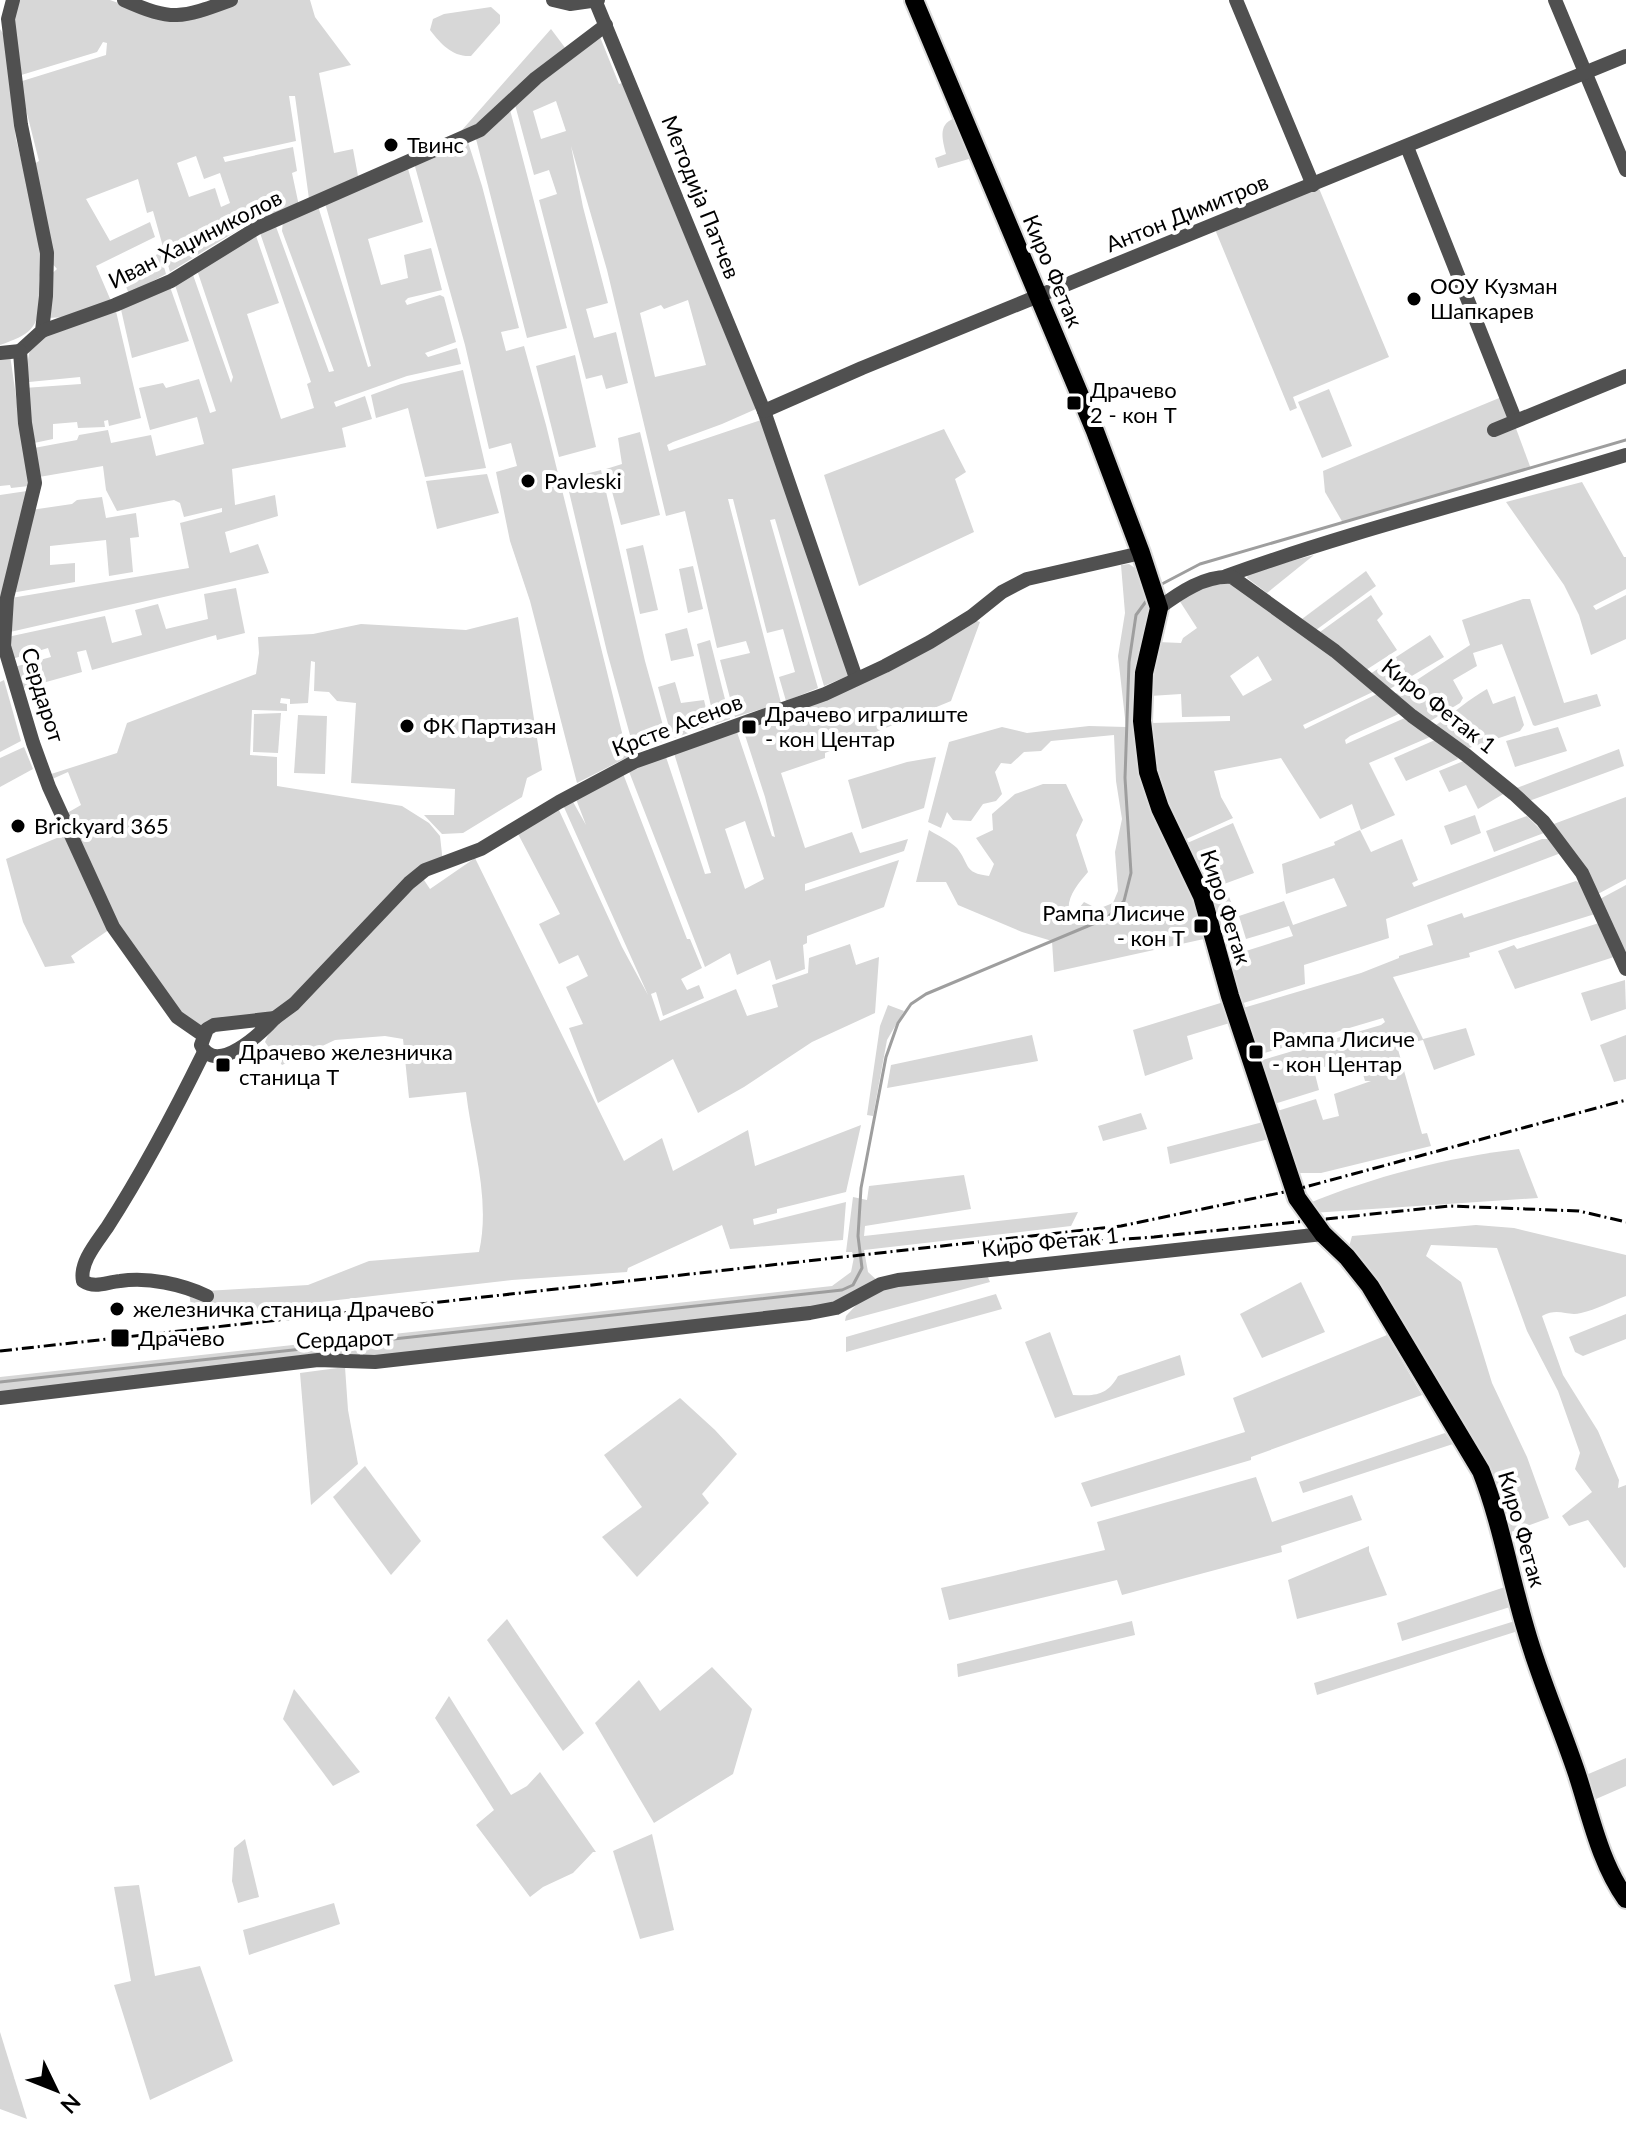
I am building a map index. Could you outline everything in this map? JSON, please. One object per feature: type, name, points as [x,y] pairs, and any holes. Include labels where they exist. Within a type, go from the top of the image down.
[{"type":"main road","name":"Киро Фетак","points":[[914,0],[1095,431],[1159,608],[1144,673],[1142,721],[1148,772],[1160,808],[1202,896],[1230,996],[1297,1198],[1314,1230],[1347,1257],[1370,1286],[1481,1471],[1490,1493],[1527,1633],[1601,1850],[1624,1892]]},
{"type":"street","points":[[0,353],[20,351],[42,331],[46,296],[47,253],[21,125],[8,19],[13,0]]},
{"type":"street","points":[[124,0],[164,16],[195,12],[231,0]]},
{"type":"street","points":[[553,0],[570,4],[596,0]]},
{"type":"street","name":"Методија Патчев","points":[[596,0],[764,411],[856,678]]},
{"type":"street","points":[[1236,0],[1313,185]]},
{"type":"street","points":[[1555,0],[1626,170]]},
{"type":"street","name":"Иван Хаџиниколов","points":[[42,331],[171,281],[257,228],[480,130],[536,78],[606,25]]},
{"type":"street","name":"Антон Димитров","points":[[764,411],[1626,56]]},
{"type":"street","points":[[1407,147],[1515,419]]},
{"type":"street","name":"Сердарот","points":[[20,351],[23,401],[35,483],[7,598],[4,646],[49,787],[113,927],[177,1017],[203,1035]]},
{"type":"street","points":[[1494,430],[1626,376]]},
{"type":"street","points":[[1159,608],[1186,589],[1353,534],[1626,455]]},
{"type":"street","name":"Крсте Асенов","points":[[204,1052],[224,1055],[244,1047],[294,1004],[425,870],[481,849],[634,762],[805,701],[856,678],[930,642],[972,616],[1002,592],[1027,579],[1141,553]]},
{"type":"street","name":"Киро Фетак 1","points":[[1225,576],[1236,579],[1335,651],[1543,821],[1582,873],[1626,969]]},
{"type":"street","points":[[207,1296],[190,1288],[138,1279],[93,1286],[83,1281],[82,1275],[94,1246],[166,1129],[204,1052],[201,1045],[207,1029],[214,1025],[275,1018]]},
{"type":"street","name":"Киро Фетак 1","points":[[836,1308],[881,1284],[898,1280],[1314,1230]]},
{"type":"street","name":"Сердарот","points":[[0,1398],[318,1360],[375,1362],[836,1308]]},
{"type":"shaded area","points":[[17,0],[110,0],[162,19],[179,20],[239,0],[310,0],[315,17],[351,65],[319,73],[334,153],[353,149],[358,176],[309,199],[295,96],[289,96],[296,141],[223,157],[225,162],[293,147],[297,171],[292,173],[299,206],[243,227],[170,272],[153,211],[147,213],[138,179],[86,199],[110,241],[150,222],[155,237],[96,266],[111,301],[70,317],[46,318],[48,277],[57,269],[51,262],[34,164],[39,161],[19,82],[106,55],[107,43],[103,42],[97,52],[18,76],[14,15]],"holes":[[[196,156],[204,179],[220,173],[230,203],[221,207],[215,188],[189,197],[177,163]]]},
{"type":"shaded area","points":[[491,7],[500,15],[500,23],[471,56],[453,52],[430,30],[433,19],[444,14]]},
{"type":"shaded area","points":[[0,29],[4,35],[16,139],[34,211],[43,274],[39,278],[39,306],[35,323],[25,334],[0,345]]},
{"type":"shaded area","points":[[551,29],[569,53],[600,37],[619,84],[622,83],[756,409],[673,442],[667,445],[669,451],[761,420],[850,675],[824,686],[775,519],[770,520],[818,688],[786,701],[779,677],[795,672],[783,629],[767,633],[733,499],[728,499],[781,703],[735,717],[720,660],[750,653],[746,641],[717,648],[685,511],[666,516],[607,270],[571,146],[608,303],[586,309],[594,338],[616,332],[628,383],[606,389],[602,375],[586,379],[539,200],[557,194],[549,170],[534,175],[514,101],[509,106],[567,328],[527,338],[476,139],[455,138]],"holes":[[[556,101],[566,131],[541,139],[533,111]],[[688,300],[706,365],[655,377],[640,313],[661,305],[664,309]]]},
{"type":"shaded area","points":[[962,116],[979,156],[938,168],[935,158],[946,154],[943,129],[949,121]]},
{"type":"shaded area","points":[[468,142],[519,328],[501,332],[506,351],[524,346],[628,757],[577,783],[530,601],[510,541],[496,472],[517,466],[511,443],[489,449],[465,345],[414,163]]},
{"type":"shaded area","points":[[407,165],[423,222],[368,239],[381,285],[408,278],[404,255],[431,248],[442,290],[405,301],[407,305],[440,295],[444,297],[456,342],[425,353],[428,357],[457,348],[461,364],[407,376],[334,402],[336,407],[365,396],[372,419],[342,428],[346,447],[232,469],[235,505],[275,495],[278,516],[225,532],[230,553],[258,544],[269,573],[10,632],[11,598],[189,568],[180,523],[222,512],[222,508],[184,517],[180,503],[174,500],[117,511],[106,490],[103,466],[39,477],[34,448],[77,440],[79,435],[108,430],[111,443],[151,435],[156,456],[204,444],[197,417],[150,430],[139,388],[163,383],[166,388],[199,379],[210,413],[216,411],[174,282],[192,272],[231,383],[233,377],[197,270],[255,233],[279,303],[247,314],[281,419],[314,408],[307,384],[311,382],[259,230],[275,224],[329,372],[334,371],[282,231],[283,221],[318,206],[368,367],[371,366],[325,203]]},
{"type":"shaded area","points":[[1318,186],[1389,357],[1293,397],[1297,408],[1290,411],[1214,227]]},
{"type":"shaded area","points":[[160,253],[166,274],[129,294],[120,272]]},
{"type":"shaded area","points":[[169,284],[189,341],[132,358],[120,305]]},
{"type":"shaded area","points":[[115,307],[141,418],[109,426],[108,420],[104,421],[105,427],[78,428],[77,422],[53,424],[53,439],[34,443],[24,388],[81,384],[80,377],[24,380],[30,349],[41,337]]},
{"type":"shaded area","points":[[10,355],[29,486],[11,488],[10,485],[0,486],[0,357]]},
{"type":"shaded area","points":[[575,355],[596,447],[559,457],[536,366]]},
{"type":"shaded area","points":[[463,370],[486,468],[425,477],[408,408],[376,418],[371,395],[401,384]]},
{"type":"shaded area","points":[[1329,389],[1352,446],[1322,458],[1298,402]]},
{"type":"shaded area","points":[[1504,396],[1531,469],[1343,523],[1325,492],[1323,471]]},
{"type":"shaded area","points":[[944,429],[966,472],[955,479],[974,532],[859,586],[824,475]]},
{"type":"shaded area","points":[[640,432],[660,515],[621,525],[606,469],[622,464],[618,438]]},
{"type":"shaded area","points":[[601,470],[645,661],[667,740],[635,753],[607,652],[566,479]]},
{"type":"shaded area","points":[[487,474],[499,513],[437,529],[426,481]]},
{"type":"shaded area","points":[[1582,482],[1626,557],[1626,589],[1593,606],[1596,610],[1626,595],[1626,639],[1591,655],[1579,615],[1564,585],[1506,502]]},
{"type":"shaded area","points":[[27,491],[0,603],[0,495]]},
{"type":"shaded area","points":[[102,497],[106,518],[136,513],[139,537],[130,538],[133,572],[109,576],[106,540],[50,546],[50,565],[75,563],[75,582],[11,593],[31,510]]},
{"type":"shaded area","points":[[643,545],[658,610],[640,614],[626,549]]},
{"type":"shaded area","points":[[1314,555],[1267,593],[1247,578],[1254,571]]},
{"type":"shaded area","points":[[1129,564],[1138,570],[1156,604],[1148,772],[1213,937],[1054,972],[1052,941],[958,905],[946,882],[916,882],[929,830],[957,848],[971,870],[989,876],[994,864],[976,838],[993,830],[992,814],[1015,794],[1043,784],[1066,784],[1083,820],[1076,835],[1088,872],[1070,899],[1071,918],[1084,902],[1098,909],[1113,903],[1118,891],[1115,852],[1122,819],[1114,735],[1051,741],[1041,751],[1024,752],[1011,764],[1001,763],[995,772],[1002,794],[996,801],[983,804],[971,821],[953,820],[947,812],[941,828],[928,822],[949,742],[1002,727],[1027,733],[1089,726],[1126,727],[1118,656],[1125,613],[1121,565]]},
{"type":"shaded area","points":[[693,566],[703,609],[688,613],[679,569]]},
{"type":"shaded area","points":[[1366,571],[1376,586],[1316,630],[1302,619]]},
{"type":"shaded area","points":[[1232,582],[1377,690],[1303,725],[1305,729],[1379,693],[1401,713],[1350,736],[1345,740],[1346,744],[1407,717],[1430,737],[1369,763],[1395,815],[1361,830],[1352,804],[1320,819],[1281,758],[1214,771],[1221,797],[1233,818],[1184,840],[1165,798],[1151,723],[1230,721],[1230,716],[1182,717],[1181,694],[1150,696],[1158,642],[1181,643],[1197,628],[1179,600],[1199,588]],"holes":[[[1258,656],[1272,680],[1243,696],[1230,676]]]},
{"type":"shaded area","points":[[236,588],[245,633],[217,640],[216,635],[92,670],[86,650],[77,652],[82,672],[21,689],[14,667],[51,657],[48,648],[12,659],[8,639],[12,636],[105,616],[112,643],[142,635],[135,610],[158,604],[166,629],[208,619],[204,594]]},
{"type":"shaded area","points":[[1371,595],[1383,614],[1377,620],[1397,650],[1366,670],[1320,632]]},
{"type":"shaded area","points":[[1530,599],[1564,703],[1597,694],[1601,706],[1533,725],[1502,644],[1473,653],[1477,666],[1453,680],[1463,698],[1460,703],[1427,723],[1394,695],[1470,645],[1462,620]]},
{"type":"shaded area","points":[[518,617],[542,770],[527,778],[522,797],[463,833],[442,834],[424,815],[454,815],[455,789],[351,783],[356,703],[337,701],[329,692],[314,691],[315,662],[311,661],[308,703],[290,704],[290,699],[281,698],[280,703],[287,704],[287,711],[252,710],[250,755],[277,757],[277,786],[402,806],[429,823],[440,836],[443,863],[425,870],[275,1018],[207,1029],[183,1023],[113,927],[71,956],[75,963],[45,967],[23,922],[6,859],[69,833],[62,816],[81,805],[68,772],[50,780],[48,775],[117,753],[127,723],[256,674],[258,637],[313,634],[361,624],[466,630]]},
{"type":"shaded area","points":[[974,620],[980,622],[951,701],[825,753],[825,758],[781,773],[805,848],[852,832],[860,853],[908,839],[904,851],[805,884],[805,891],[899,860],[884,907],[807,936],[807,943],[803,945],[805,969],[776,980],[770,960],[737,975],[730,953],[705,967],[628,769],[665,754],[705,874],[711,873],[673,750],[736,729],[772,836],[775,837],[742,726]],"holes":[[[745,821],[764,879],[745,889],[725,829]]]},
{"type":"shaded area","points":[[687,628],[694,656],[671,661],[665,634]]},
{"type":"shaded area","points":[[1430,635],[1444,657],[1388,690],[1370,674]]},
{"type":"shaded area","points":[[710,640],[730,719],[715,724],[697,644]]},
{"type":"shaded area","points":[[4,680],[21,741],[0,752],[0,682]]},
{"type":"shaded area","points":[[675,682],[681,703],[704,700],[710,725],[675,738],[670,731],[658,687]]},
{"type":"shaded area","points":[[1487,689],[1493,704],[1515,696],[1524,725],[1520,731],[1469,748],[1437,730],[1436,725]]},
{"type":"shaded area","points":[[281,713],[278,753],[253,752],[254,714]]},
{"type":"shaded area","points":[[298,715],[327,716],[325,774],[294,773]]},
{"type":"shaded area","points":[[1558,727],[1567,751],[1515,767],[1506,741]]},
{"type":"shaded area","points":[[1435,740],[1454,751],[1458,759],[1406,781],[1394,758]]},
{"type":"shaded area","points":[[24,747],[33,769],[0,787],[0,758]]},
{"type":"shaded area","points":[[1619,749],[1624,766],[1529,801],[1514,789]]},
{"type":"shaded area","points":[[936,757],[924,808],[862,829],[848,780],[907,762]]},
{"type":"shaded area","points":[[1466,760],[1505,793],[1478,809],[1466,785],[1449,792],[1439,771]]},
{"type":"shaded area","points":[[622,771],[687,939],[690,939],[702,968],[681,979],[687,990],[699,985],[704,998],[663,1016],[656,992],[651,994],[660,1021],[736,989],[747,1016],[778,1007],[772,985],[808,973],[809,958],[850,944],[856,965],[879,957],[875,1013],[812,1042],[698,1113],[673,1059],[598,1103],[569,1028],[583,1024],[566,987],[588,976],[578,955],[559,964],[539,924],[560,914],[517,832],[558,808],[622,947],[648,995],[563,805],[572,800],[586,825],[576,799]]},
{"type":"shaded area","points":[[1626,797],[1626,879],[1596,895],[1551,825]]},
{"type":"shaded area","points":[[1475,815],[1481,833],[1451,845],[1444,826]]},
{"type":"shaded area","points":[[1527,816],[1544,833],[1494,852],[1486,831]]},
{"type":"shaded area","points":[[1233,823],[1254,873],[1224,884],[1235,912],[1214,919],[1185,844]]},
{"type":"shaded area","points":[[1360,830],[1371,852],[1402,839],[1418,880],[1412,883],[1414,887],[1542,839],[1550,839],[1561,853],[1386,919],[1389,938],[1304,965],[1305,984],[1240,1004],[1227,957],[1293,936],[1289,926],[1246,939],[1239,916],[1284,901],[1293,925],[1347,906],[1334,878],[1286,894],[1282,864],[1335,845],[1334,842]]},
{"type":"shaded area","points":[[475,858],[624,1161],[662,1138],[673,1171],[748,1130],[755,1166],[861,1125],[846,1192],[777,1209],[777,1213],[753,1219],[754,1225],[846,1202],[843,1240],[730,1249],[722,1225],[628,1268],[627,1272],[512,1280],[303,1304],[231,1316],[192,1313],[189,1292],[308,1285],[369,1261],[479,1252],[482,1192],[466,1092],[409,1098],[403,1039],[385,1036],[335,1040],[282,1065],[265,1042],[273,1024],[422,877],[430,889]]},
{"type":"shaded area","points":[[1576,881],[1580,883],[1595,914],[1469,953],[1470,957],[1393,977],[1423,1039],[1466,1028],[1475,1055],[1434,1070],[1423,1040],[1397,1046],[1422,1134],[1427,1133],[1431,1146],[1321,1173],[1296,1173],[1274,1112],[1316,1099],[1323,1120],[1339,1116],[1334,1094],[1371,1081],[1365,1081],[1358,1057],[1314,1070],[1319,1090],[1271,1105],[1259,1061],[1385,1022],[1383,1018],[1258,1055],[1243,1008],[1361,973],[1433,945],[1427,925],[1462,913],[1464,918]]},
{"type":"shaded area","points":[[1626,885],[1626,961],[1598,900]]},
{"type":"shaded area","points":[[1599,923],[1614,957],[1515,989],[1498,951],[1514,945],[1517,949]]},
{"type":"shaded area","points":[[1625,980],[1626,1009],[1591,1021],[1581,993]]},
{"type":"shaded area","points":[[1227,1001],[1233,1022],[1187,1036],[1193,1059],[1145,1076],[1133,1030]]},
{"type":"shaded area","points":[[888,1005],[904,1011],[887,1040],[873,1116],[867,1115],[880,1026]]},
{"type":"shaded area","points":[[1032,1035],[1038,1061],[887,1088],[891,1065]]},
{"type":"shaded area","points":[[1626,1035],[1626,1079],[1614,1082],[1600,1045]]},
{"type":"shaded area","points":[[1141,1113],[1147,1129],[1103,1141],[1098,1126]]},
{"type":"shaded area","points":[[1263,1122],[1269,1139],[1170,1164],[1167,1147]]},
{"type":"shaded area","points":[[1519,1149],[1538,1198],[1312,1213],[1307,1204],[1411,1169]]},
{"type":"shaded area","points":[[964,1175],[971,1209],[865,1226],[864,1236],[1078,1212],[1071,1226],[864,1250],[868,1272],[881,1284],[836,1308],[375,1362],[318,1360],[0,1395],[0,1377],[832,1286],[851,1272],[854,1257],[852,1252],[846,1252],[853,1197],[867,1200],[869,1186]]},
{"type":"shaded area","points":[[1476,1225],[1514,1228],[1626,1255],[1626,1296],[1581,1313],[1553,1312],[1542,1316],[1563,1375],[1598,1431],[1619,1480],[1618,1488],[1626,1485],[1624,1568],[1588,1520],[1569,1526],[1562,1516],[1592,1492],[1575,1469],[1580,1453],[1558,1391],[1527,1331],[1497,1248],[1431,1245],[1426,1256],[1461,1282],[1492,1383],[1527,1457],[1549,1518],[1508,1533],[1397,1311],[1349,1247],[1352,1236]]},
{"type":"shaded area","points":[[987,1275],[990,1282],[845,1321],[858,1303],[887,1285]]},
{"type":"shaded area","points":[[1301,1282],[1325,1332],[1262,1358],[1240,1314]]},
{"type":"shaded area","points":[[996,1294],[1002,1309],[846,1352],[846,1337]]},
{"type":"shaded area","points":[[1626,1314],[1626,1339],[1583,1356],[1575,1352],[1569,1337]]},
{"type":"shaded area","points":[[1050,1332],[1073,1395],[1099,1393],[1109,1388],[1118,1376],[1180,1355],[1185,1375],[1055,1418],[1025,1342]]},
{"type":"shaded area","points":[[1387,1335],[1422,1395],[1251,1457],[1251,1460],[1091,1507],[1081,1483],[1245,1432],[1233,1398]]},
{"type":"shaded area","points":[[345,1367],[348,1410],[358,1464],[311,1505],[300,1373]]},
{"type":"shaded area","points":[[680,1398],[737,1454],[702,1494],[709,1503],[637,1577],[602,1537],[642,1507],[604,1455]]},
{"type":"shaded area","points":[[1445,1433],[1453,1444],[1303,1493],[1299,1482]]},
{"type":"shaded area","points":[[365,1466],[421,1541],[391,1575],[333,1497]]},
{"type":"shaded area","points":[[1256,1477],[1272,1522],[1352,1495],[1362,1520],[1281,1546],[1282,1552],[1122,1595],[1117,1580],[949,1620],[941,1588],[1105,1550],[1097,1522]]},
{"type":"shaded area","points":[[1369,1546],[1387,1595],[1297,1619],[1288,1580]]},
{"type":"shaded area","points":[[1505,1587],[1510,1607],[1402,1641],[1397,1623]]},
{"type":"shaded area","points":[[507,1619],[584,1733],[563,1751],[487,1640]]},
{"type":"shaded area","points":[[1132,1621],[1135,1635],[958,1677],[957,1664]]},
{"type":"shaded area","points":[[1515,1621],[1518,1631],[1317,1695],[1314,1683]]},
{"type":"shaded area","points":[[712,1667],[752,1709],[733,1774],[654,1823],[595,1723],[639,1680],[660,1711]]},
{"type":"shaded area","points":[[294,1689],[360,1772],[333,1786],[283,1719]]},
{"type":"shaded area","points":[[449,1696],[511,1795],[527,1786],[540,1772],[596,1852],[573,1873],[530,1897],[476,1825],[494,1810],[435,1718]]},
{"type":"shaded area","points":[[1626,1758],[1626,1786],[1596,1799],[1586,1775]]},
{"type":"shaded area","points":[[652,1834],[674,1930],[640,1939],[613,1851]]},
{"type":"shaded area","points":[[245,1839],[259,1897],[238,1903],[232,1881],[234,1848]]},
{"type":"shaded area","points":[[139,1885],[155,1976],[200,1966],[233,2061],[150,2100],[114,1985],[131,1981],[114,1887]]},
{"type":"shaded area","points":[[334,1903],[340,1924],[249,1955],[243,1930]]},
{"type":"shaded area","points":[[0,2032],[27,2119],[0,2109]]},
{"type":"waterway","points":[[1160,585],[1200,564],[1626,440]]},
{"type":"waterway","points":[[0,1382],[842,1290],[853,1285],[862,1268],[858,1236],[861,1188],[886,1057],[898,1023],[911,1004],[926,994],[1107,918],[1124,901],[1131,873],[1125,778],[1129,662],[1136,615],[1147,600]]},
{"type":"railway","points":[[0,1351],[1121,1226],[1294,1190],[1626,1100]]},
{"type":"railway","points":[[1085,1242],[1449,1206],[1579,1211],[1626,1222]]},
{"type":"place","name":"Твинс","points":[[391,145]]},
{"type":"place","name":"ООУ Кузман Шапкарев","points":[[1414,299]]},
{"type":"place","name":"Драчево 2 - кон T","points":[[1074,403]]},
{"type":"place","name":"Pavleski","points":[[528,481]]},
{"type":"place","name":"ФК Партизан","points":[[407,726]]},
{"type":"place","name":"Драчево игралиште - кон Центар","points":[[749,727]]},
{"type":"place","name":"Brickyard 365","points":[[18,826]]},
{"type":"place","name":"Рампа Лисиче - кон Т","points":[[1201,926]]},
{"type":"place","name":"Рампа Лисиче - кон Центар","points":[[1256,1052]]},
{"type":"place","name":"Драчево железничка станица Т","points":[[223,1065]]},
{"type":"place","name":"железничка станица Драчево","points":[[117,1309]]},
{"type":"place","name":"Драчево","points":[[120,1338]]}]
